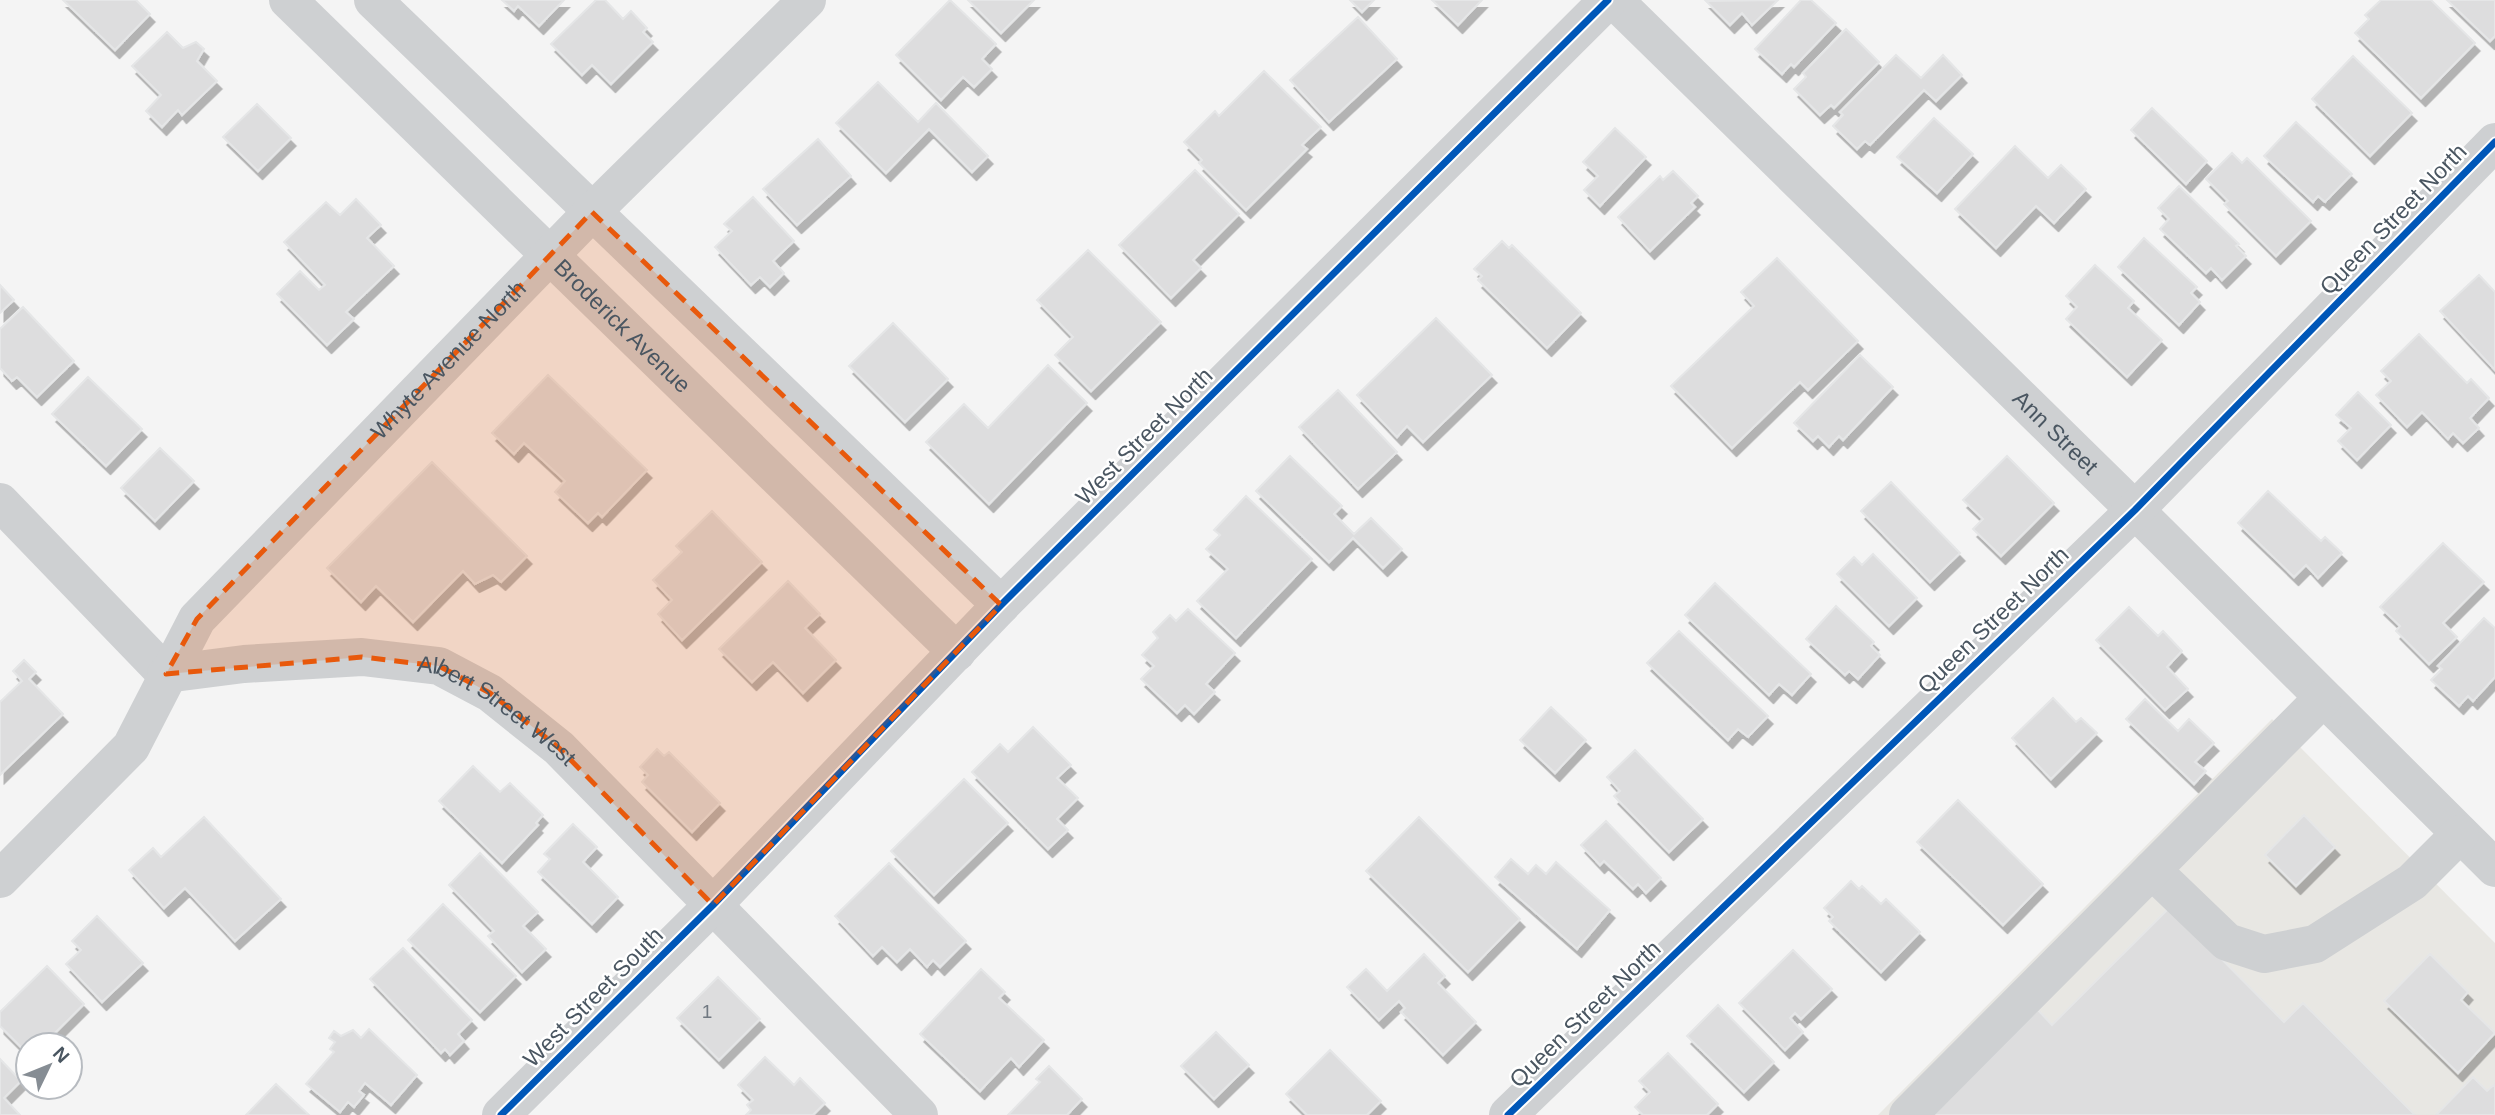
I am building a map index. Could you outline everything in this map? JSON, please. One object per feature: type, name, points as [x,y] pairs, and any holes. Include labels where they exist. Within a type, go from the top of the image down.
[{"type":"street","name":"Broderick Avenue","points":[[288,0],[957,652]]},
{"type":"street","points":[[373,0],[1001,605]]},
{"type":"street","name":"Whyte Avenue North","points":[[0,879],[131,747],[166,674],[197,619],[593,212],[807,0]]},
{"type":"street","name":"West Street North","points":[[713,905],[1001,605],[1608,0]]},
{"type":"street","name":"Ann Street","points":[[1614,0],[2135,510],[2495,868]]},
{"type":"street","name":"Queen Street North","points":[[1508,1115],[2135,510],[2495,142]]},
{"type":"street","points":[[0,502],[166,674]]},
{"type":"street","name":"Albert Street West","points":[[166,674],[244,664],[362,657],[439,666],[490,693],[559,748],[919,1115]]},
{"type":"street","points":[[1908,1115],[2323,698]]},
{"type":"street","points":[[2152,870],[2227,942],[2264,954],[2315,944],[2412,883],[2460,834]]},
{"type":"street","name":"West Street South","points":[[501,1115],[713,905]]},
{"type":"highlighted area","points":[[592,212],[1001,605],[713,905],[559,748],[490,693],[439,666],[362,657],[166,674],[197,619]]},
{"type":"shaded area","points":[[2272,719],[2495,943],[2495,1115],[1878,1115]]},
{"type":"building","points":[[63,0],[136,0],[150,14],[115,50]]},
{"type":"building","points":[[502,0],[564,0],[539,26],[518,6],[514,11]]},
{"type":"building","points":[[596,0],[605,0],[623,19],[631,11],[647,28],[643,32],[653,42],[611,84],[592,65],[582,75],[551,44]]},
{"type":"building","points":[[950,0],[996,44],[982,59],[992,69],[974,87],[963,77],[941,100],[896,55]]},
{"type":"building","points":[[968,0],[1034,0],[1001,33]]},
{"type":"building","points":[[1350,0],[1374,0],[1362,12]]},
{"type":"building","points":[[1432,0],[1482,0],[1458,25]]},
{"type":"building","points":[[1778,0],[1752,25],[1742,13],[1730,25],[1706,1]]},
{"type":"building","points":[[1801,0],[1811,0],[1836,23],[1794,67],[1791,64],[1782,74],[1755,49]]},
{"type":"building","points":[[2381,0],[2431,0],[2475,43],[2421,98],[2355,33],[2369,19],[2365,15]]},
{"type":"building","points":[[2447,0],[2495,0],[2495,36],[2490,41]]},
{"type":"building","points":[[1358,17],[1397,59],[1329,122],[1290,80]]},
{"type":"building","points":[[1846,29],[1879,62],[1834,108],[1831,105],[1820,115],[1794,89],[1806,77],[1803,73]]},
{"type":"building","points":[[167,32],[183,48],[196,42],[204,49],[197,61],[217,81],[182,115],[178,110],[162,127],[146,111],[161,95],[132,66]]},
{"type":"building","points":[[1896,55],[1921,78],[1943,55],[1962,75],[1936,101],[1924,90],[1870,145],[1865,141],[1857,149],[1833,126],[1843,115],[1840,112]]},
{"type":"building","points":[[2353,56],[2412,113],[2370,156],[2312,99]]},
{"type":"building","points":[[1264,71],[1321,127],[1302,145],[1307,149],[1246,210],[1199,163],[1202,160],[1184,142],[1215,111],[1219,116]]},
{"type":"building","points":[[878,82],[918,122],[936,103],[988,156],[972,172],[929,129],[886,173],[836,123]]},
{"type":"building","points":[[257,104],[291,138],[258,171],[223,137]]},
{"type":"building","points":[[2152,108],[2207,161],[2186,184],[2131,130]]},
{"type":"building","points":[[1934,118],[1973,154],[1937,193],[1897,157]]},
{"type":"building","points":[[2296,122],[2352,174],[2325,202],[2318,196],[2313,202],[2264,156]]},
{"type":"building","points":[[1615,128],[1646,157],[1600,206],[1584,190],[1598,176],[1583,162]]},
{"type":"building","points":[[818,139],[851,176],[797,225],[763,189]]},
{"type":"building","points":[[2015,146],[2048,178],[2061,165],[2086,189],[2054,223],[2036,206],[1996,248],[1955,209]]},
{"type":"building","points":[[2232,153],[2242,163],[2247,158],[2311,221],[2276,256],[2224,204],[2228,201],[2206,179]]},
{"type":"building","points":[[1195,170],[1239,214],[1193,260],[1201,268],[1171,298],[1119,245]]},
{"type":"building","points":[[1673,171],[1698,196],[1691,203],[1695,207],[1650,251],[1618,217],[1660,176],[1663,180]]},
{"type":"building","points":[[2179,186],[2239,244],[2236,246],[2246,256],[2222,280],[2211,268],[2206,273],[2160,229],[2169,219],[2158,208]]},
{"type":"building","points":[[753,197],[794,241],[773,261],[784,273],[770,287],[760,277],[751,285],[715,247],[732,231],[724,224]]},
{"type":"building","points":[[356,199],[381,225],[367,238],[394,266],[346,312],[354,319],[327,345],[277,294],[300,271],[319,290],[325,285],[284,242],[326,202],[340,215]]},
{"type":"building","points":[[2144,238],[2197,287],[2191,293],[2200,302],[2179,325],[2118,267]]},
{"type":"building","points":[[1502,241],[1509,248],[1512,245],[1581,313],[1547,348],[1478,280],[1482,276],[1474,269]]},
{"type":"building","points":[[1088,250],[1161,322],[1091,391],[1055,355],[1073,337],[1037,300]]},
{"type":"building","points":[[1777,258],[1858,341],[1808,390],[1800,382],[1732,448],[1671,386],[1754,306],[1741,292]]},
{"type":"building","points":[[2095,265],[2134,301],[2128,308],[2162,340],[2127,377],[2066,319],[2077,307],[2066,296]]},
{"type":"building","points":[[2479,275],[2495,292],[2495,370],[2440,311]]},
{"type":"building","points":[[0,285],[14,300],[0,313]]},
{"type":"building","points":[[23,307],[74,361],[37,397],[17,377],[12,381],[0,368],[0,329]]},
{"type":"building","points":[[1436,318],[1492,375],[1423,442],[1407,426],[1397,437],[1357,395]]},
{"type":"building","points":[[893,323],[948,379],[905,422],[849,366]]},
{"type":"building","points":[[2419,334],[2467,383],[2471,379],[2489,398],[2470,418],[2479,428],[2463,443],[2453,433],[2448,439],[2422,412],[2407,427],[2376,395],[2391,381],[2381,371]]},
{"type":"building","points":[[1860,355],[1893,387],[1843,440],[1839,436],[1829,447],[1818,436],[1813,441],[1794,423]]},
{"type":"building","points":[[1048,365],[1087,403],[989,504],[926,442],[964,404],[988,428]]},
{"type":"building","points":[[548,375],[647,470],[602,517],[598,513],[588,523],[555,492],[565,481],[524,443],[514,454],[492,433]]},
{"type":"building","points":[[88,377],[142,429],[106,466],[52,414]]},
{"type":"building","points":[[1338,390],[1397,452],[1358,489],[1299,427]]},
{"type":"building","points":[[2358,392],[2391,425],[2357,460],[2338,441],[2351,428],[2336,415]]},
{"type":"building","points":[[160,448],[194,481],[155,521],[121,488]]},
{"type":"building","points":[[1290,456],[1342,506],[1334,514],[1354,534],[1371,518],[1402,549],[1383,568],[1353,538],[1329,562],[1256,491]]},
{"type":"building","points":[[2007,456],[2054,503],[2001,556],[1973,529],[1983,519],[1963,500]]},
{"type":"building","points":[[432,462],[527,556],[501,582],[493,575],[475,584],[463,571],[413,622],[376,586],[361,602],[327,568]]},
{"type":"building","points":[[1891,482],[1960,553],[1930,582],[1861,511]]},
{"type":"building","points":[[2268,491],[2321,541],[2325,537],[2342,553],[2318,578],[2306,565],[2294,577],[2238,523]]},
{"type":"building","points":[[1246,496],[1312,559],[1236,638],[1197,601],[1228,569],[1206,549],[1220,535],[1214,530]]},
{"type":"building","points":[[712,511],[762,562],[682,640],[658,614],[672,600],[653,580],[682,552],[676,546]]},
{"type":"building","points":[[2443,543],[2484,582],[2443,623],[2457,637],[2429,664],[2396,631],[2400,626],[2380,607]]},
{"type":"building","points":[[1873,554],[1917,598],[1889,626],[1837,574],[1854,557],[1862,565]]},
{"type":"building","points":[[788,581],[820,614],[805,628],[836,660],[803,693],[773,662],[752,682],[719,649]]},
{"type":"building","points":[[1715,583],[1811,674],[1792,695],[1779,684],[1769,695],[1685,615]]},
{"type":"building","points":[[1836,606],[1874,642],[1871,646],[1880,655],[1858,679],[1849,671],[1845,675],[1806,639]]},
{"type":"building","points":[[2129,607],[2158,636],[2163,631],[2182,651],[2167,667],[2188,689],[2165,710],[2096,640]]},
{"type":"building","points":[[1188,609],[1235,653],[1206,684],[1215,692],[1194,714],[1185,705],[1177,713],[1141,679],[1154,666],[1142,655],[1158,638],[1153,632],[1170,615],[1176,621]]},
{"type":"building","points":[[2484,618],[2495,628],[2495,677],[2473,701],[2468,696],[2459,706],[2431,680],[2442,669],[2438,666]]},
{"type":"building","points":[[1679,631],[1768,716],[1748,737],[1738,729],[1728,740],[1647,663]]},
{"type":"building","points":[[24,660],[36,672],[29,679],[63,714],[0,775],[0,702],[22,681],[13,671]]},
{"type":"building","points":[[2053,698],[2076,722],[2081,718],[2097,733],[2051,779],[2012,738]]},
{"type":"building","points":[[2145,699],[2178,731],[2189,719],[2214,743],[2195,762],[2206,771],[2194,784],[2126,719]]},
{"type":"building","points":[[1551,707],[1586,740],[1555,773],[1520,740]]},
{"type":"building","points":[[1033,727],[1071,765],[1057,778],[1078,798],[1057,819],[1068,830],[1048,849],[972,772],[1000,744],[1008,752]]},
{"type":"building","points":[[657,749],[664,756],[669,752],[720,803],[692,832],[642,782],[648,775],[640,767]]},
{"type":"building","points":[[1635,750],[1703,819],[1669,852],[1614,796],[1620,791],[1607,777]]},
{"type":"building","points":[[473,766],[500,792],[510,783],[543,815],[536,823],[538,825],[502,863],[439,801]]},
{"type":"building","points":[[964,779],[1008,823],[934,895],[891,851]]},
{"type":"building","points":[[1958,800],[2043,884],[2003,925],[1917,842]]},
{"type":"building","points":[[2304,815],[2335,847],[2296,886],[2265,855]]},
{"type":"building","points":[[204,817],[281,899],[235,941],[185,888],[164,908],[129,870],[153,848],[161,857]]},
{"type":"building","points":[[1419,817],[1520,919],[1468,972],[1366,871]]},
{"type":"building","points":[[1606,821],[1661,878],[1646,893],[1638,884],[1633,889],[1604,861],[1600,865],[1581,845]]},
{"type":"building","points":[[573,824],[597,847],[583,862],[618,897],[592,924],[538,872],[550,859],[544,854]]},
{"type":"building","points":[[480,853],[538,912],[523,926],[546,949],[522,972],[488,936],[494,931],[449,885]]},
{"type":"building","points":[[1511,859],[1528,874],[1536,865],[1546,874],[1556,862],[1610,910],[1577,949],[1495,877]]},
{"type":"building","points":[[889,863],[966,941],[940,967],[933,960],[927,967],[910,949],[897,962],[882,947],[873,956],[835,916]]},
{"type":"building","points":[[1851,881],[1859,889],[1862,886],[1881,904],[1886,899],[1920,932],[1881,972],[1829,921],[1833,917],[1824,908]]},
{"type":"building","points":[[443,904],[516,976],[480,1012],[408,940]]},
{"type":"building","points":[[2170,907],[2284,1022],[2303,1003],[2415,1115],[1933,1115],[2038,1010],[2052,1025]]},
{"type":"building","points":[[97,916],[143,963],[102,1002],[66,964],[81,950],[72,941]]},
{"type":"building","points":[[403,948],[472,1020],[458,1034],[464,1041],[450,1055],[445,1049],[441,1053],[370,979]]},
{"type":"building","points":[[1793,950],[1832,989],[1801,1019],[1795,1013],[1790,1018],[1803,1032],[1785,1050],[1739,1003]]},
{"type":"building","points":[[1424,954],[1445,976],[1438,983],[1476,1022],[1443,1055],[1401,1012],[1405,1008],[1399,1001],[1379,1020],[1347,987],[1366,969],[1387,991]]},
{"type":"building","points":[[2430,954],[2468,992],[2461,1000],[2495,1033],[2458,1073],[2384,1001]]},
{"type":"building","points":[[47,966],[84,1004],[57,1031],[14,1031],[14,1040],[0,1026],[0,1012]]},
{"type":"building","points":[[981,969],[1005,992],[999,998],[1044,1040],[1019,1067],[1011,1058],[980,1091],[920,1034]]},
{"type":"building","points":[[718,977],[760,1019],[719,1060],[677,1018]]},
{"type":"building","points":[[1718,1005],[1774,1062],[1744,1092],[1687,1036]]},
{"type":"building","points":[[369,1029],[417,1075],[391,1105],[365,1083],[359,1091],[364,1095],[354,1107],[348,1102],[340,1112],[306,1084],[334,1052],[330,1049],[335,1042],[329,1038],[334,1031],[341,1036],[353,1030],[361,1038]]},
{"type":"building","points":[[1216,1032],[1249,1065],[1214,1099],[1181,1066]]},
{"type":"building","points":[[1330,1050],[1381,1101],[1367,1115],[1307,1115],[1286,1094]]},
{"type":"building","points":[[1668,1053],[1718,1104],[1707,1115],[1643,1115],[1635,1107],[1650,1092],[1639,1081]]},
{"type":"building","points":[[765,1057],[794,1085],[800,1078],[825,1103],[813,1115],[746,1115],[751,1110],[747,1105],[753,1100],[738,1085]]},
{"type":"building","points":[[0,1059],[14,1074],[14,1088],[4,1098],[20,1115],[0,1115]]},
{"type":"building","points":[[1049,1066],[1082,1099],[1067,1115],[1008,1115],[1040,1082],[1036,1079]]},
{"type":"building","points":[[2473,1077],[2487,1091],[2495,1084],[2495,1115],[2436,1115]]},
{"type":"building","points":[[276,1084],[309,1115],[246,1115]]},
{"type":"cycle path","points":[[501,1115],[713,905],[1001,605],[1608,0]]},
{"type":"cycle path","points":[[1508,1115],[2135,510],[2495,142]]}]
